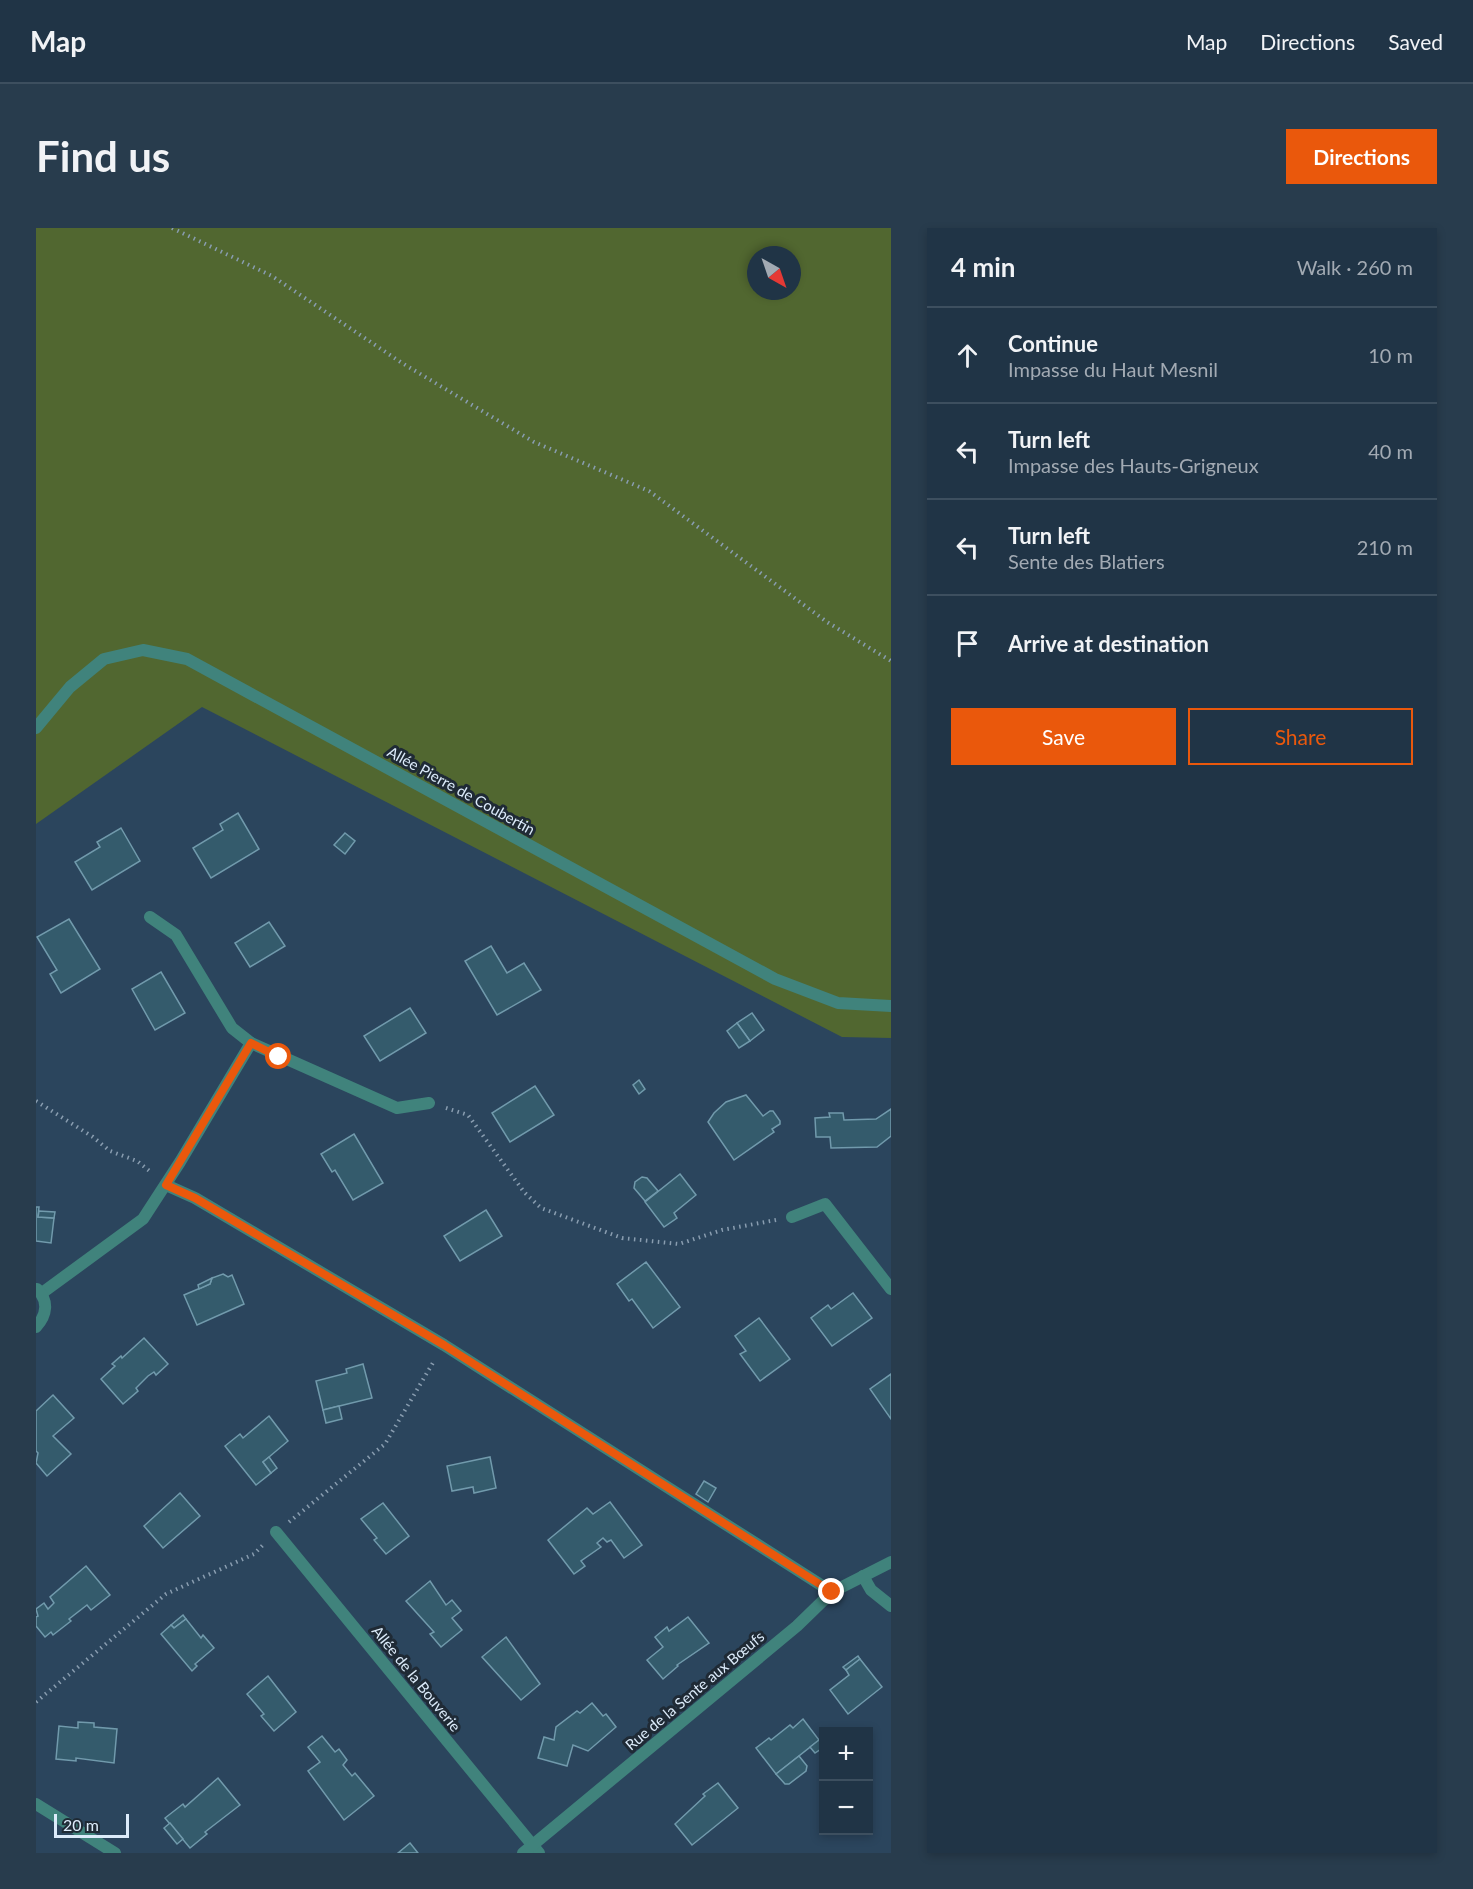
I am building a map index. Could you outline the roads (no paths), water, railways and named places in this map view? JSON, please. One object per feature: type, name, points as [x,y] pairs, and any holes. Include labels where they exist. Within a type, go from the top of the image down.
[{"type":"street","name":"Allée Pierre de Coubertin","points":[[36,728],[70,687],[104,658],[143,650],[187,659],[775,979],[838,1003],[891,1006]]},
{"type":"street","points":[[150,916],[176,935],[232,1028],[251,1043],[397,1108],[429,1103]]},
{"type":"street","points":[[36,1327],[45,1315],[45,1300],[39,1290],[143,1219],[166,1185],[251,1043]]},
{"type":"street","points":[[166,1185],[195,1198],[444,1345],[832,1592]]},
{"type":"street","points":[[792,1217],[825,1204],[891,1289]]},
{"type":"street","name":"Allée de la Bouverie","points":[[276,1532],[531,1850]]},
{"type":"street","name":"Rue de la Sente aux Bœufs","points":[[531,1850],[797,1626],[832,1592],[891,1562]]},
{"type":"street","points":[[863,1576],[871,1590],[891,1606]]},
{"type":"street","points":[[36,1804],[115,1853]]}]
